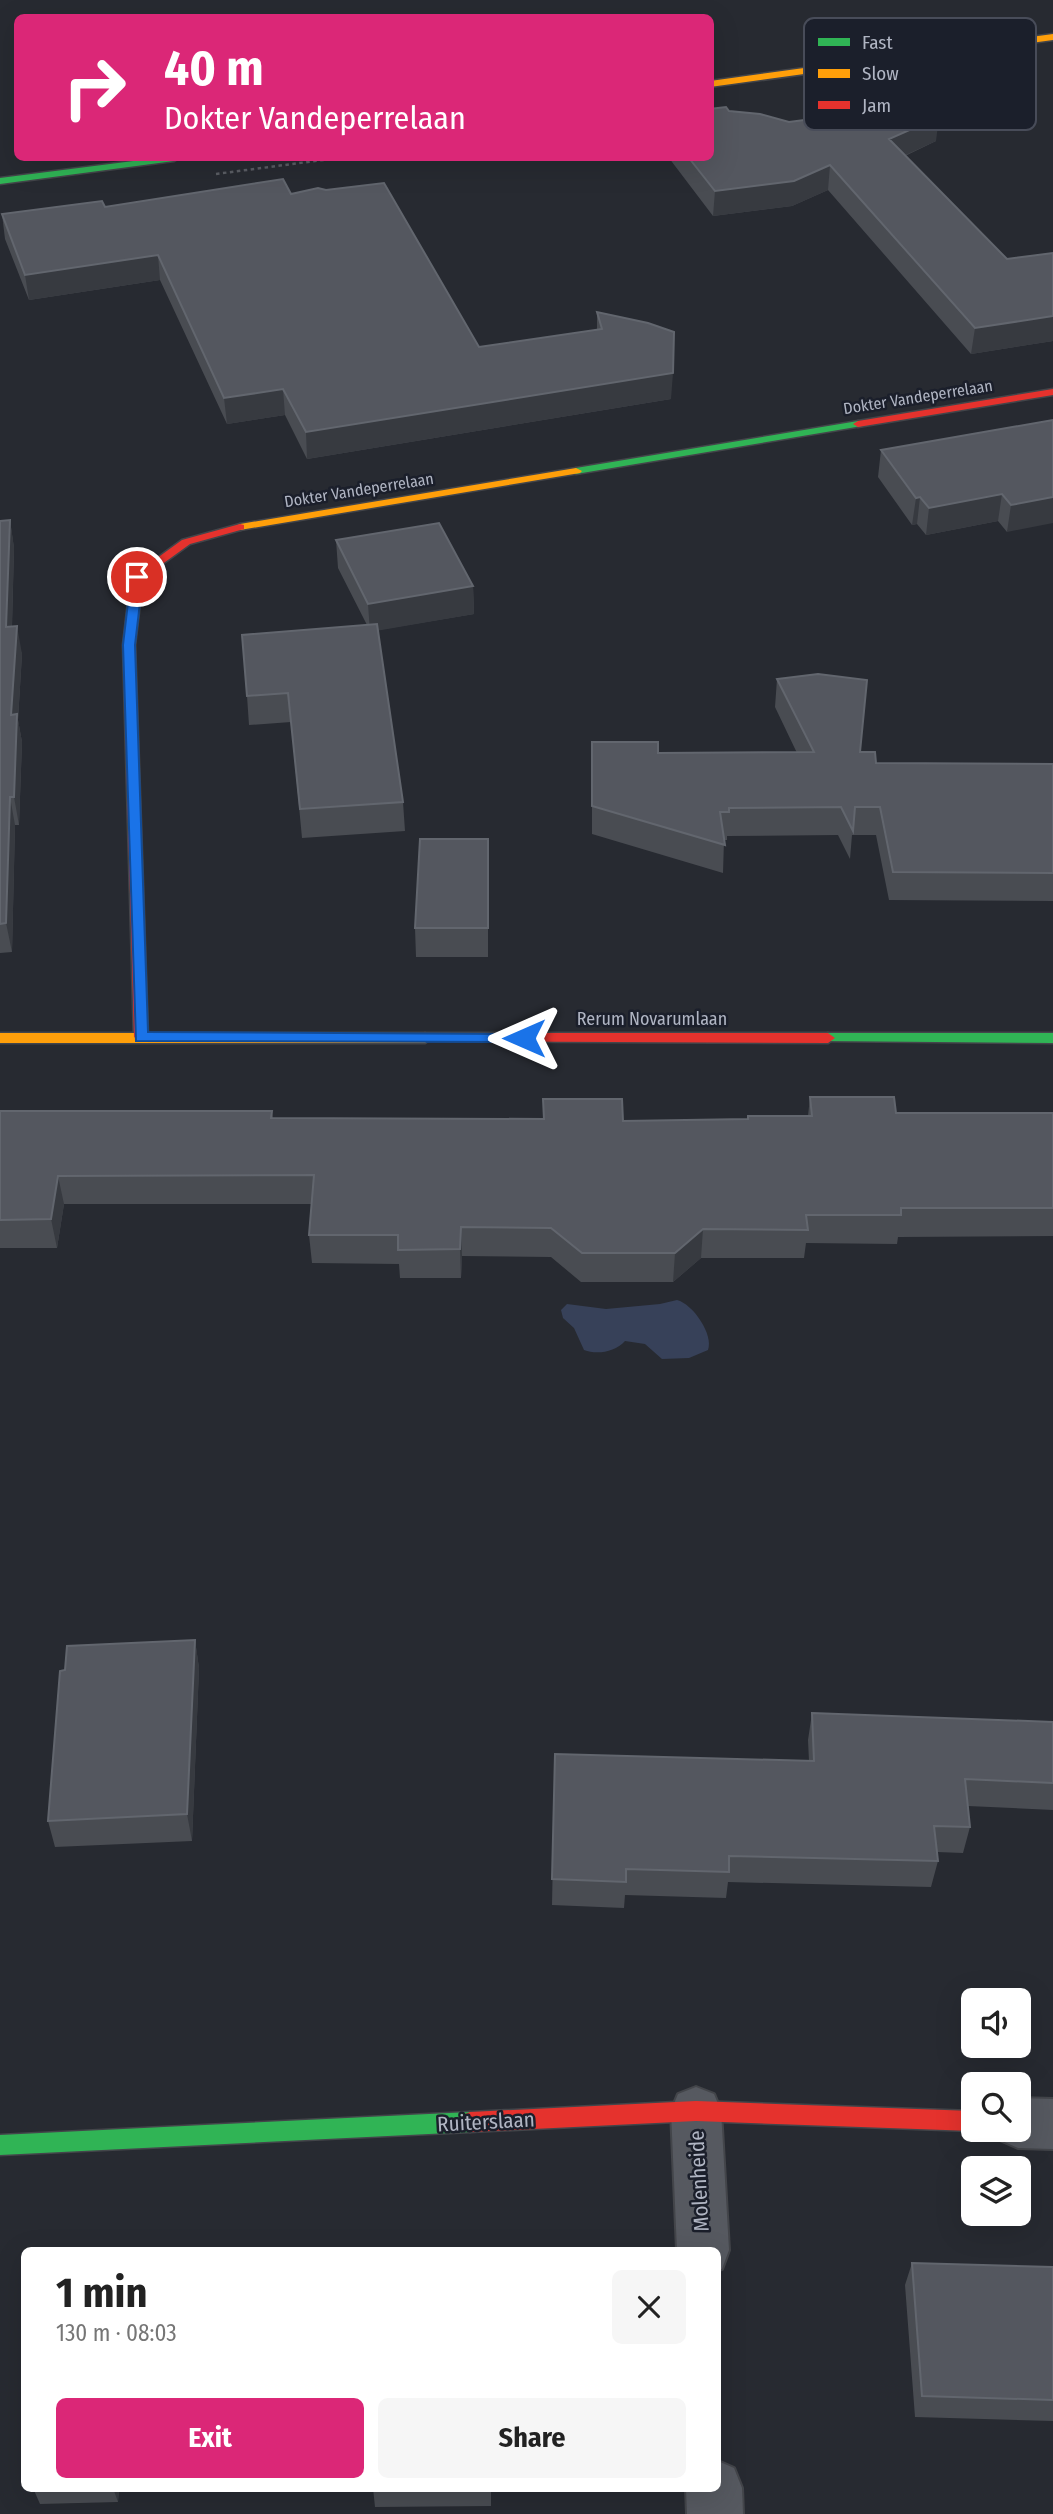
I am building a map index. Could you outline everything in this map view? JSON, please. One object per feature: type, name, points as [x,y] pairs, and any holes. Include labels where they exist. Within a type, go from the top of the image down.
[{"type":"street","points":[[714,83],[804,71]]},
{"type":"street","points":[[0,181],[151,161]]},
{"type":"street","name":"Dokter Vandeperrelaan","points":[[141,1037],[129,645],[137,577],[186,542],[230,529],[1053,392]]},
{"type":"street","name":"Rerum Novarumlaan","points":[[0,1038],[1053,1038]]},
{"type":"street","name":"Ruiterslaan","points":[[0,2145],[696,2111],[961,2121]]},
{"type":"street","name":"Molenheide","points":[[696,2111],[703,2247]]},
{"type":"street","points":[[1031,2123],[1053,2124]]},
{"type":"street","points":[[714,2492],[715,2514]]},
{"type":"water","points":[[677,1300],[689,1307],[701,1321],[708,1336],[708,1350],[689,1358],[662,1359],[645,1344],[625,1341],[606,1352],[584,1350],[574,1328],[563,1318],[561,1310],[567,1304],[606,1309]]},
{"type":"building","points":[[726,107],[729,111],[760,114],[789,122],[804,120],[804,130],[909,130],[889,139],[1007,259],[1053,253],[1053,316],[975,328],[830,165],[794,181],[715,191],[691,161],[714,161],[714,108]]},
{"type":"building","points":[[283,179],[291,194],[318,188],[326,190],[384,183],[479,347],[602,329],[597,312],[648,323],[674,332],[673,373],[306,432],[283,389],[224,398],[158,255],[25,275],[2,214],[102,201],[105,207]]},
{"type":"building","points":[[1053,420],[1053,497],[1011,505],[1002,494],[929,508],[920,497],[916,498],[881,450]]},
{"type":"building","points":[[10,520],[6,627],[17,626],[11,715],[17,714],[14,797],[10,797],[6,923],[0,924],[0,521]]},
{"type":"building","points":[[439,523],[473,586],[368,604],[336,540]]},
{"type":"building","points":[[377,624],[403,802],[300,809],[288,693],[247,696],[242,635]]},
{"type":"building","points":[[818,674],[867,680],[860,752],[875,752],[876,763],[1053,764],[1053,873],[893,872],[880,807],[855,807],[853,831],[841,807],[729,808],[729,812],[720,812],[725,845],[592,806],[592,742],[658,742],[658,753],[814,752],[777,679]]},
{"type":"building","points":[[420,839],[488,839],[488,928],[415,928]]},
{"type":"building","points":[[810,1097],[894,1097],[896,1113],[1053,1113],[1053,1208],[901,1208],[901,1215],[806,1215],[808,1230],[703,1229],[675,1253],[582,1253],[551,1228],[461,1227],[460,1249],[398,1250],[398,1235],[309,1235],[314,1175],[58,1176],[51,1219],[0,1220],[0,1111],[272,1111],[271,1118],[544,1119],[543,1099],[622,1099],[623,1121],[748,1119],[748,1116],[812,1116]]},
{"type":"building","points":[[195,1640],[187,1814],[48,1821],[60,1671],[65,1670],[67,1646]]},
{"type":"building","points":[[812,1713],[1053,1722],[1053,1783],[965,1779],[970,1827],[934,1826],[938,1861],[729,1856],[729,1872],[626,1869],[626,1882],[552,1879],[555,1754],[814,1761]]},
{"type":"building","points":[[912,2263],[1053,2267],[1053,2400],[922,2396]]},
{"type":"traffic: fast","points":[[0,181],[151,161]]},
{"type":"traffic: fast","points":[[576,471],[858,424]]},
{"type":"traffic: fast","points":[[828,1038],[1053,1038]]},
{"type":"traffic: fast","points":[[0,2145],[470,2122]]},
{"type":"traffic: slow","points":[[1036,39],[1053,37]]},
{"type":"traffic: slow","points":[[714,83],[804,71]]},
{"type":"traffic: slow","points":[[240,527],[576,471]]},
{"type":"traffic: slow","points":[[0,1038],[425,1038]]},
{"type":"traffic: jam","points":[[858,424],[1053,392]]},
{"type":"traffic: jam","points":[[141,1037],[129,645],[137,577],[186,542],[240,527]]},
{"type":"traffic: jam","points":[[425,1038],[828,1038]]},
{"type":"traffic: jam","points":[[470,2122],[696,2111],[961,2121]]},
{"type":"route","points":[[137,577],[129,645],[141,1037],[524,1038]]}]
